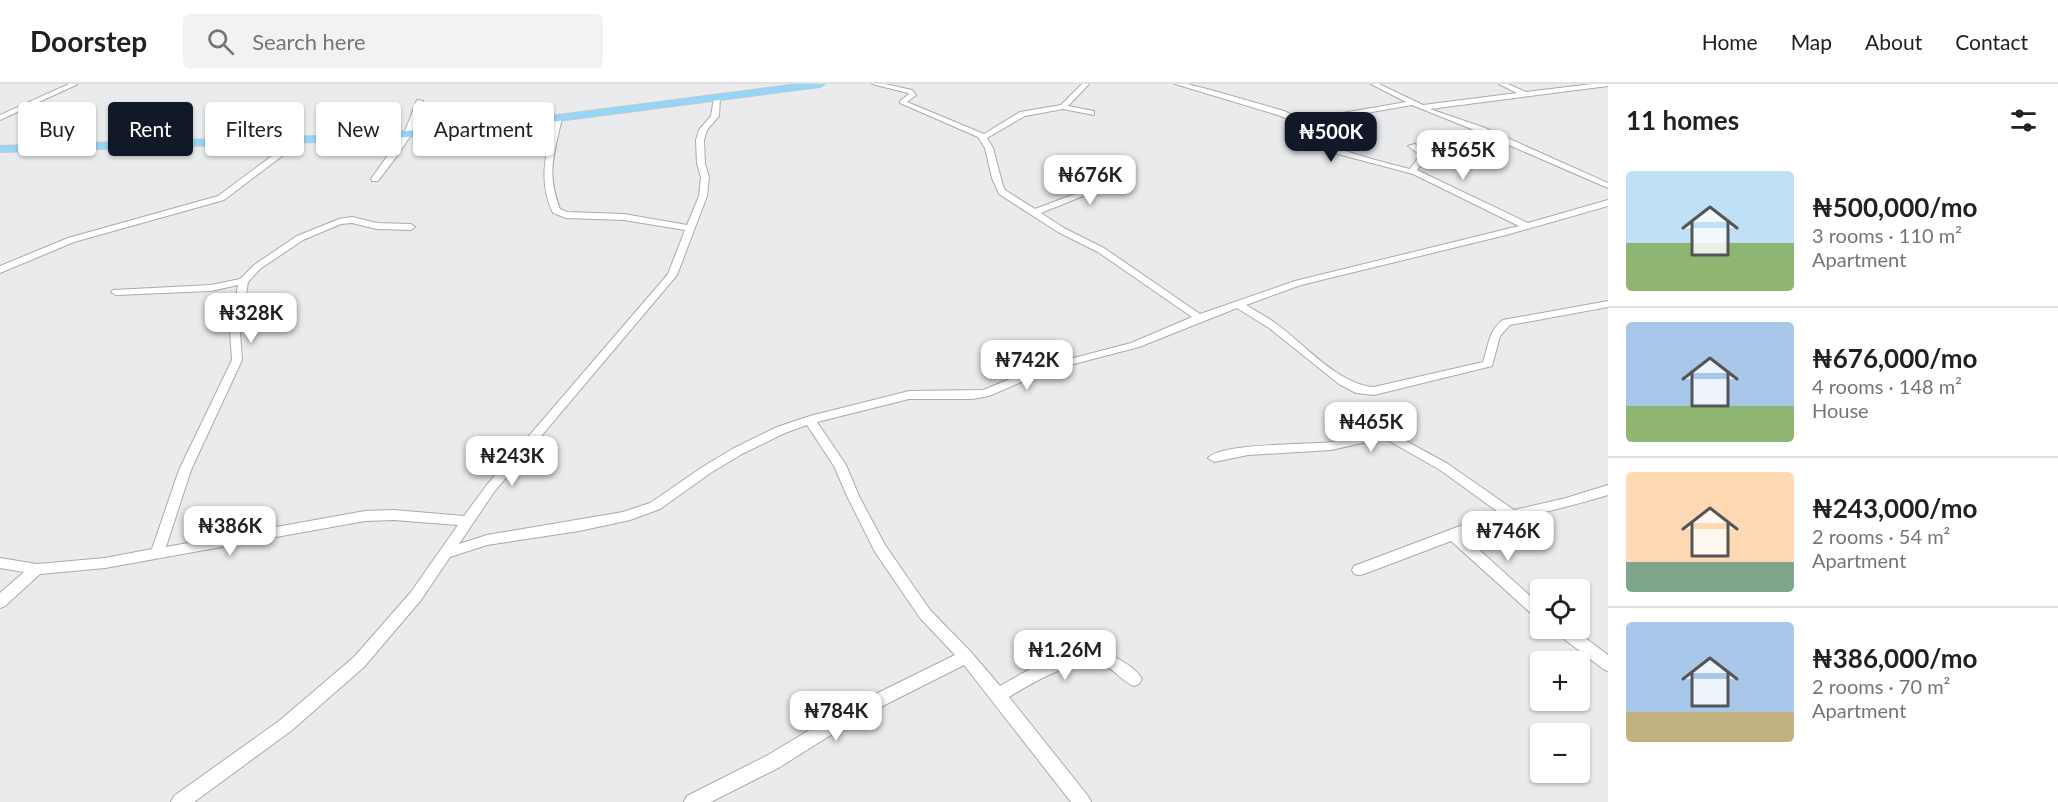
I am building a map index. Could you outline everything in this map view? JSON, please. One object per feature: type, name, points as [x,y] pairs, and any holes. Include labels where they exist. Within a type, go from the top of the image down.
[{"type":"main road","points":[[304,141],[405,135],[820,84]]},
{"type":"main road","points":[[0,149],[205,143]]},
{"type":"street","points":[[0,118],[75,84]]},
{"type":"street","points":[[875,84],[910,91],[913,95],[902,102],[984,137],[996,171],[997,185],[1002,192],[1033,213],[1101,250],[1199,318]]},
{"type":"street","points":[[1063,107],[1086,84]]},
{"type":"street","points":[[1178,84],[1281,113],[1301,122],[1418,105],[1526,95],[1608,84]]},
{"type":"street","points":[[1374,84],[1608,186]]},
{"type":"street","points":[[1502,84],[1526,95]]},
{"type":"street","points":[[180,802],[285,726],[359,662],[416,596],[490,489],[672,275],[703,196],[705,177],[701,164],[700,140],[703,130],[715,116],[717,98]]},
{"type":"street","points":[[375,179],[417,116],[419,101]]},
{"type":"street","points":[[984,137],[1023,114],[1063,107],[1091,113]]},
{"type":"street","points":[[558,118],[547,172],[549,191],[556,211],[578,216],[624,217],[689,228]]},
{"type":"street","points":[[1301,122],[1294,130],[1310,141],[1348,155],[1413,172],[1444,184],[1485,209],[1527,226]]},
{"type":"street","points":[[1412,146],[1424,155],[1413,172]]},
{"type":"street","points":[[0,270],[71,240],[221,198],[278,156]]},
{"type":"street","points":[[1033,213],[1099,188],[1105,184],[1113,161]]},
{"type":"street","points":[[447,553],[487,540],[625,517],[655,506],[738,451],[781,430],[810,420],[909,395],[985,393],[1043,369],[1135,345],[1199,318],[1298,283],[1527,226],[1608,203]]},
{"type":"street","points":[[116,292],[211,288],[243,281],[257,267],[300,238],[339,222],[352,220],[377,226],[411,227]]},
{"type":"street","points":[[158,552],[184,470],[237,360],[235,332],[243,281]]},
{"type":"street","points":[[1237,304],[1273,326],[1343,382],[1368,392],[1436,378],[1488,364],[1497,331],[1507,322],[1608,304]]},
{"type":"street","points":[[810,420],[840,465],[880,548],[926,614],[998,695],[1082,802]]},
{"type":"street","points":[[1214,458],[1248,451],[1331,446],[1386,434],[1444,467],[1512,515]]},
{"type":"street","points":[[1359,570],[1512,515],[1567,503],[1608,490]]},
{"type":"street","points":[[0,563],[38,569],[105,563],[365,516],[394,515],[466,521]]},
{"type":"street","points":[[1454,535],[1530,604]]},
{"type":"street","points":[[0,602],[38,569]]},
{"type":"street","points":[[1575,639],[1608,664]]},
{"type":"street","points":[[693,802],[774,761],[847,716],[966,657]]},
{"type":"street","points":[[998,695],[1043,670],[1086,657],[1110,661],[1134,679]]}]
